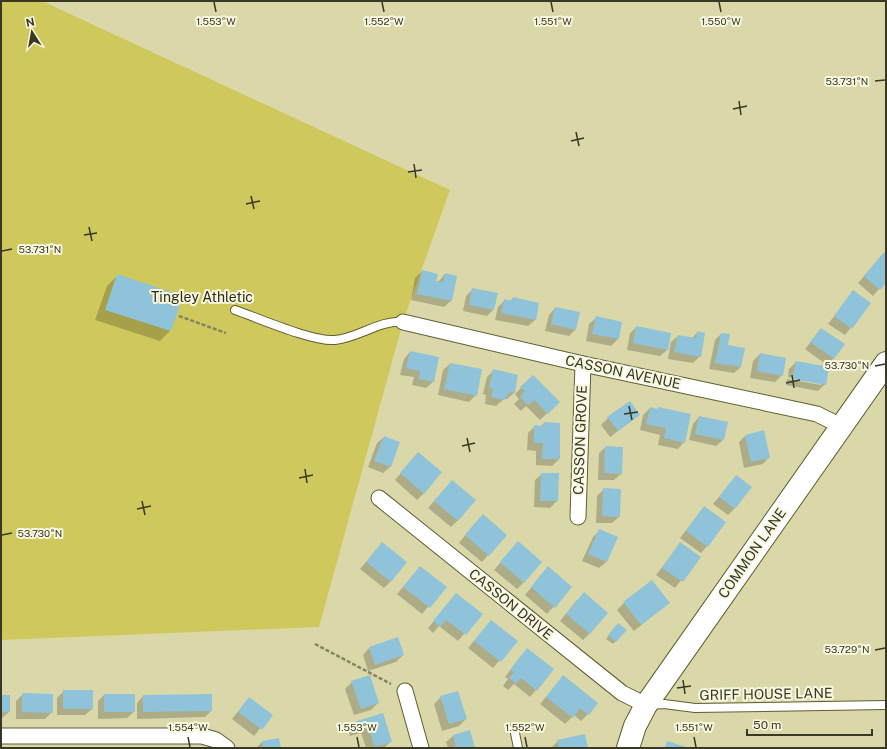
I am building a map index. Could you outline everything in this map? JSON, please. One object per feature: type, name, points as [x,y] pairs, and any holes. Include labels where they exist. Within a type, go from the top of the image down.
[{"type":"street","name":"CASSON AVENUE","points":[[403,322],[583,364],[817,414],[841,426]]},
{"type":"street","name":"COMMON LANE","points":[[628,748],[635,726],[646,705],[886,363]]},
{"type":"street","name":"CASSON GROVE","points":[[578,517],[583,364]]},
{"type":"street","name":"CASSON DRIVE","points":[[380,498],[622,693],[646,705]]},
{"type":"street","points":[[405,691],[420,748]]},
{"type":"street","points":[[1,736],[202,736],[216,740],[227,748]]},
{"type":"lane","points":[[235,310],[317,339],[334,340],[351,337],[386,324],[403,322]]},
{"type":"lane","name":"GRIFF HOUSE LANE","points":[[646,705],[664,704],[703,708],[886,705]]},
{"type":"lane","points":[[514,728],[518,748]]},
{"type":"path","points":[[179,316],[226,334]]},
{"type":"path","points":[[315,644],[405,691]]},
{"type":"green space","name":"Tingley Athletic","points":[[1,1],[42,1],[450,190],[403,322],[319,627],[1,640]]},
{"type":"building","points":[[884,252],[886,254],[886,283],[880,290],[864,276]]},
{"type":"building","points":[[422,270],[438,274],[436,281],[443,282],[445,273],[457,276],[452,301],[417,294]]},
{"type":"building","points":[[117,274],[183,296],[171,331],[105,310]]},
{"type":"building","points":[[472,288],[498,293],[494,310],[469,305]]},
{"type":"building","points":[[853,290],[871,303],[852,329],[834,316]]},
{"type":"building","points":[[513,297],[539,303],[536,320],[501,313],[504,299],[512,301]]},
{"type":"building","points":[[555,307],[580,312],[576,330],[551,324]]},
{"type":"building","points":[[596,316],[622,322],[619,339],[592,334]]},
{"type":"building","points":[[636,326],[671,333],[668,350],[633,343]]},
{"type":"building","points":[[821,328],[845,344],[834,359],[810,342]]},
{"type":"building","points":[[697,331],[705,333],[701,357],[674,352],[678,335],[696,338]]},
{"type":"building","points":[[721,333],[730,334],[728,345],[745,348],[741,367],[715,363]]},
{"type":"building","points":[[410,351],[439,357],[434,382],[419,379],[420,371],[406,368]]},
{"type":"building","points":[[760,353],[786,358],[783,376],[757,371]]},
{"type":"building","points":[[796,361],[829,367],[826,385],[792,379]]},
{"type":"building","points":[[450,363],[482,369],[477,396],[444,389]]},
{"type":"building","points":[[493,369],[518,375],[515,393],[510,392],[504,400],[491,397],[493,389],[489,388]]},
{"type":"building","points":[[533,375],[560,402],[548,414],[534,400],[528,405],[520,397],[525,391],[520,387]]},
{"type":"building","points":[[630,401],[640,415],[618,431],[607,417]]},
{"type":"building","points":[[650,407],[657,409],[658,407],[691,414],[685,443],[664,438],[666,428],[646,424]]},
{"type":"building","points":[[699,416],[728,422],[724,440],[695,434]]},
{"type":"building","points":[[544,422],[560,423],[560,459],[542,459],[543,443],[534,443],[534,425],[543,426]]},
{"type":"building","points":[[764,430],[770,458],[751,462],[745,435]]},
{"type":"building","points":[[384,436],[400,442],[391,467],[374,461]]},
{"type":"building","points":[[605,446],[623,447],[622,474],[604,473]]},
{"type":"building","points":[[418,452],[442,472],[424,494],[400,473]]},
{"type":"building","points":[[541,473],[559,473],[558,501],[540,501]]},
{"type":"building","points":[[736,475],[752,487],[735,509],[719,497]]},
{"type":"building","points":[[452,480],[476,500],[458,521],[434,501]]},
{"type":"building","points":[[603,488],[621,489],[620,517],[602,516]]},
{"type":"building","points":[[704,506],[726,522],[708,547],[686,531]]},
{"type":"building","points":[[483,514],[507,535],[489,556],[465,535]]},
{"type":"building","points":[[599,529],[618,537],[607,562],[588,554]]},
{"type":"building","points":[[518,541],[542,562],[524,583],[500,562]]},
{"type":"building","points":[[382,542],[407,562],[391,582],[366,562]]},
{"type":"building","points":[[680,542],[701,557],[683,582],[662,568]]},
{"type":"building","points":[[420,566],[447,587],[430,608],[403,587]]},
{"type":"building","points":[[548,566],[572,587],[555,608],[531,587]]},
{"type":"building","points":[[652,580],[670,603],[641,625],[623,602]]},
{"type":"building","points":[[584,592],[608,613],[590,634],[566,614]]},
{"type":"building","points":[[456,593],[483,614],[466,635],[446,620],[440,627],[433,621]]},
{"type":"building","points":[[491,620],[518,641],[501,662],[474,641]]},
{"type":"building","points":[[618,623],[627,630],[616,642],[608,635]]},
{"type":"building","points":[[398,637],[404,655],[375,665],[369,647]]},
{"type":"building","points":[[527,648],[554,669],[537,691],[521,678],[516,684],[509,678],[514,672],[510,670]]},
{"type":"building","points":[[370,675],[379,703],[361,709],[351,681]]},
{"type":"building","points":[[563,675],[598,703],[589,715],[580,708],[573,718],[546,697]]},
{"type":"building","points":[[63,690],[93,690],[93,709],[63,709]]},
{"type":"building","points":[[458,691],[467,719],[449,724],[440,696]]},
{"type":"building","points":[[22,693],[53,694],[53,713],[22,712]]},
{"type":"building","points":[[104,694],[135,694],[135,712],[104,712]]},
{"type":"building","points":[[212,694],[212,711],[143,712],[143,695]]},
{"type":"building","points":[[1,695],[10,695],[10,712],[1,712]]},
{"type":"building","points":[[249,697],[273,715],[262,730],[238,712]]},
{"type":"building","points":[[383,713],[392,742],[375,747],[368,727],[357,730],[354,722]]},
{"type":"building","points":[[470,730],[475,748],[456,748],[453,735]]},
{"type":"building","points":[[585,734],[588,748],[559,748],[557,740]]},
{"type":"building","points":[[279,738],[281,748],[263,748],[262,741]]},
{"type":"building","points":[[667,741],[686,747],[665,748]]}]
